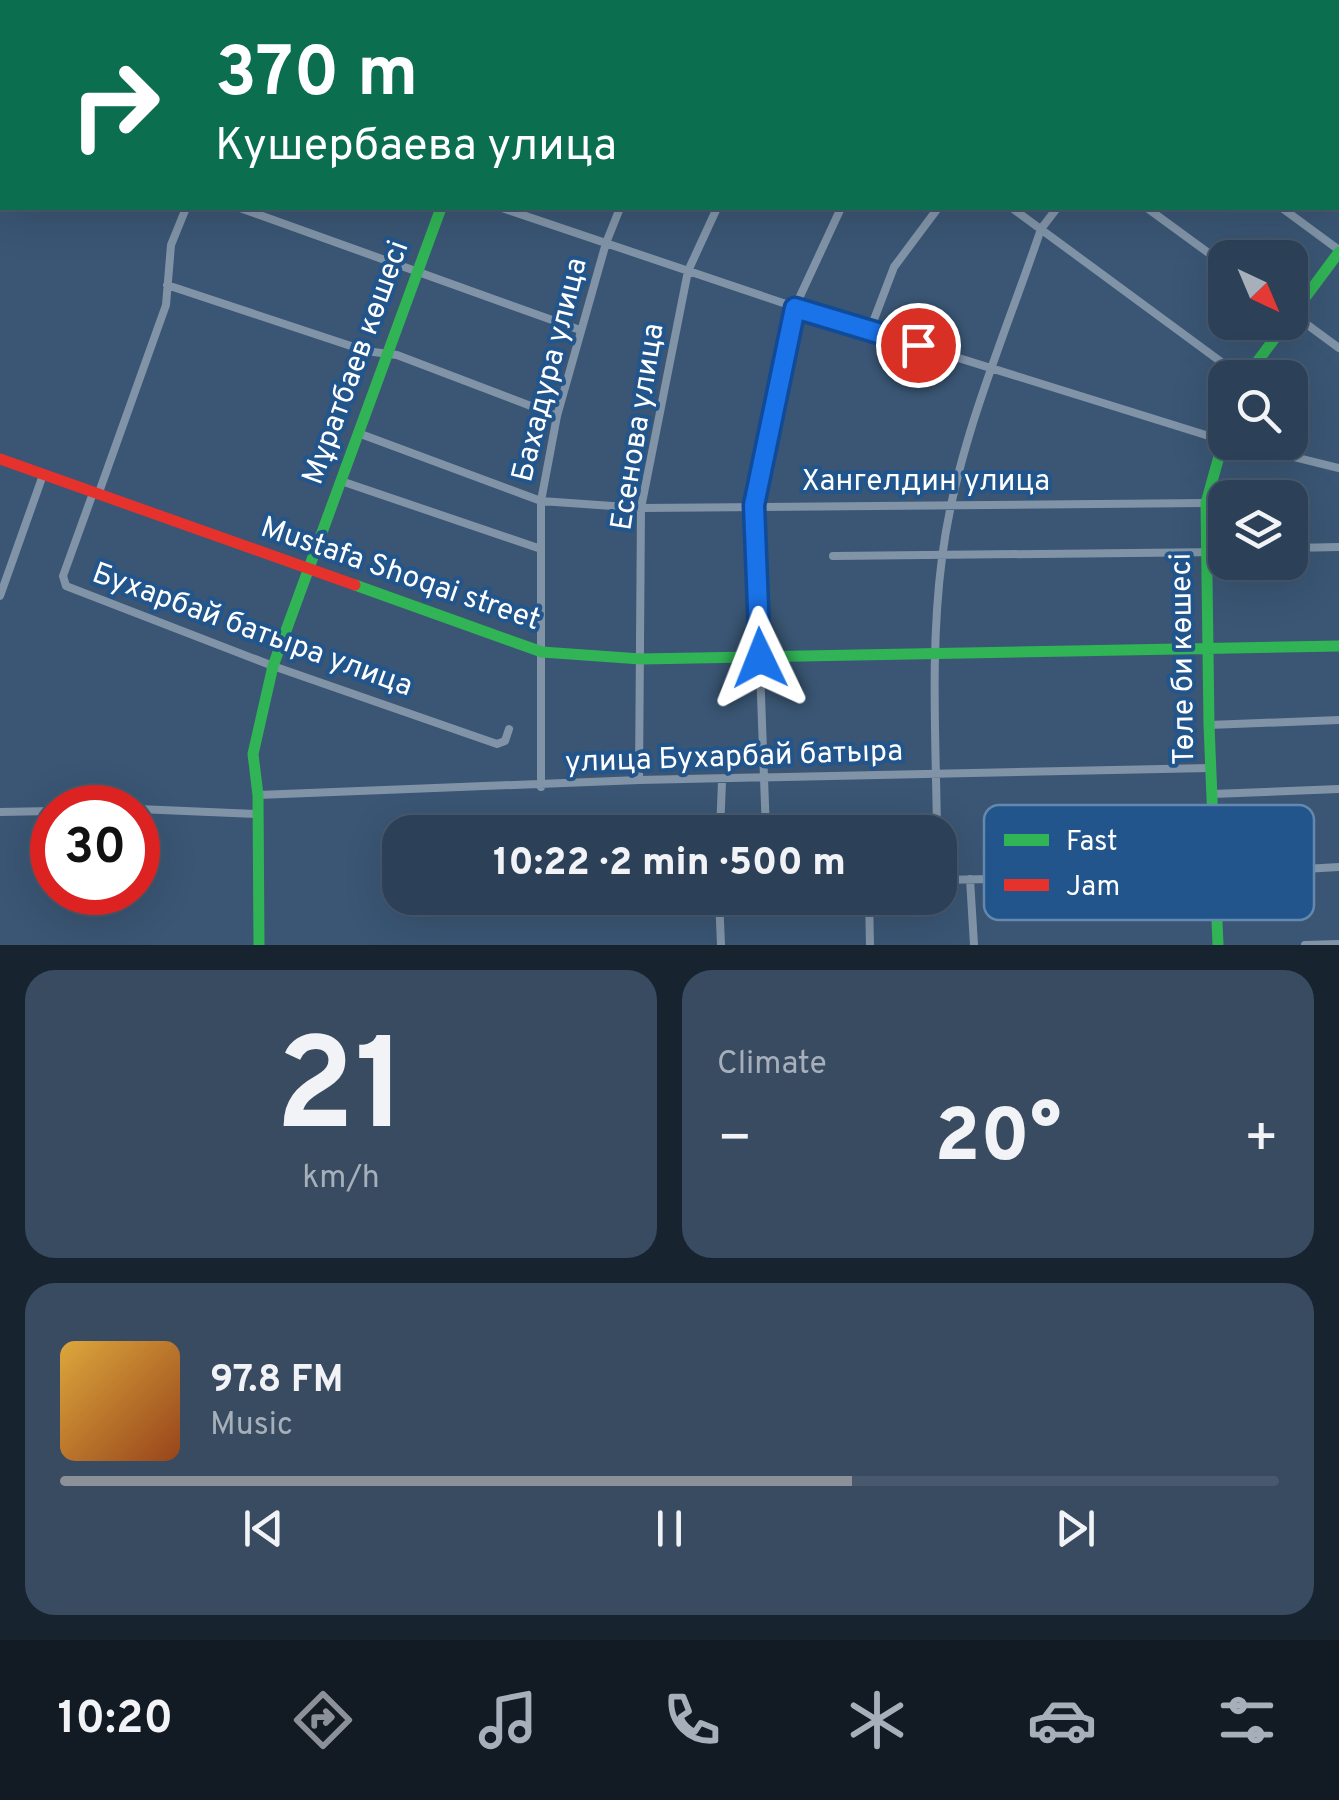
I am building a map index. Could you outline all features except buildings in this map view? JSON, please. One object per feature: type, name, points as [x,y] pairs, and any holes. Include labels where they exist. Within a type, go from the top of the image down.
[{"type":"street","points":[[96,494],[166,305],[170,245],[185,210]]},
{"type":"street","points":[[246,210],[580,330]]},
{"type":"street","name":"Мұратбаев көшесі","points":[[259,945],[258,794],[253,754],[273,666],[439,210]]},
{"type":"street","points":[[508,210],[795,308],[1208,434]]},
{"type":"street","name":"Бахадура улица","points":[[541,786],[541,501],[557,416],[580,330],[619,210]]},
{"type":"street","name":"Есенова улица","points":[[640,780],[641,508],[688,272],[715,210]]},
{"type":"street","points":[[766,815],[754,505],[795,308],[840,210]]},
{"type":"street","points":[[870,330],[894,267],[937,210]]},
{"type":"street","points":[[1015,210],[1219,360]]},
{"type":"street","points":[[937,815],[935,654],[942,556],[964,454],[1042,230],[1057,210]]},
{"type":"street","points":[[1150,210],[1208,253]]},
{"type":"street","points":[[1285,210],[1339,251],[1308,293]]},
{"type":"street","points":[[167,286],[366,351],[388,353],[557,416]]},
{"type":"street","points":[[1308,328],[1339,348]]},
{"type":"street","points":[[1258,360],[1273,340]]},
{"type":"street","name":"Хангелдин улица","points":[[358,434],[541,501],[641,508],[1206,503]]},
{"type":"street","name":"Mustafa Shoqai street","points":[[0,459],[542,652],[641,659],[1339,646]]},
{"type":"street","name":"Төле би көшесі","points":[[1212,805],[1206,503],[1220,460]]},
{"type":"street","points":[[1307,460],[1339,468]]},
{"type":"street","points":[[0,596],[44,475]]},
{"type":"street","points":[[341,481],[541,548]]},
{"type":"street","name":"Бухарбай батыра улица","points":[[96,494],[62,576],[66,586],[273,666],[498,744],[505,741],[509,729]]},
{"type":"street","points":[[1308,548],[1339,547]]},
{"type":"street","points":[[833,556],[1206,554]]},
{"type":"street","points":[[1209,725],[1339,720]]},
{"type":"street","name":"улица Бухарбай батыра","points":[[258,794],[640,780],[1210,768]]},
{"type":"street","points":[[721,815],[722,781]]},
{"type":"street","points":[[1212,794],[1339,789]]},
{"type":"street","points":[[160,810],[258,814]]},
{"type":"street","points":[[0,812],[30,811]]},
{"type":"street","points":[[1314,868],[1339,867]]},
{"type":"street","points":[[957,879],[984,879]]},
{"type":"street","points":[[970,879],[974,945]]},
{"type":"street","points":[[720,915],[721,945]]},
{"type":"street","points":[[869,915],[870,945]]},
{"type":"street","name":"Төле би көшесі","points":[[1217,920],[1218,945]]},
{"type":"street","points":[[1305,945],[1339,944]]},
{"type":"traffic: fast","points":[[259,945],[258,795],[253,754],[273,666],[440,210]]},
{"type":"traffic: fast","points":[[1308,294],[1339,252]]},
{"type":"traffic: fast","points":[[1258,360],[1274,340]]},
{"type":"traffic: fast","points":[[1212,805],[1206,503],[1218,460]]},
{"type":"traffic: fast","points":[[355,585],[542,652],[641,659],[1339,646]]},
{"type":"traffic: fast","points":[[1217,920],[1218,945]]},
{"type":"traffic: jam","points":[[0,459],[355,585]]},
{"type":"route","points":[[760,658],[754,505],[795,308],[918,345]]}]
